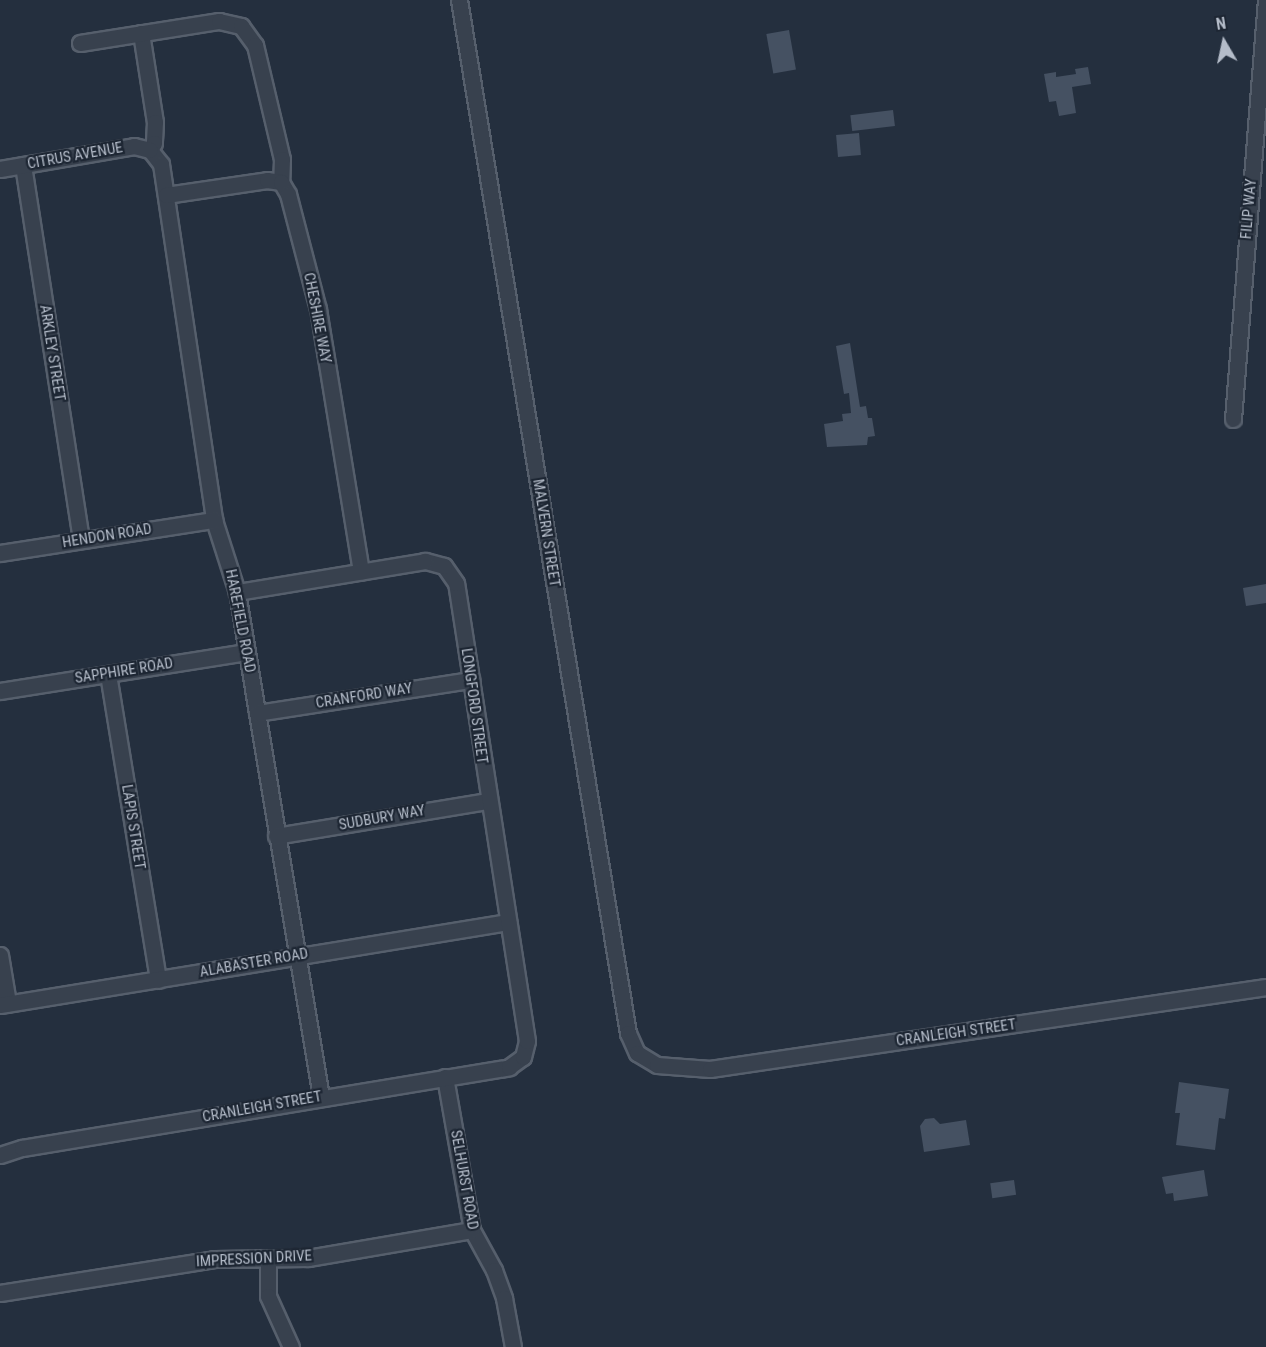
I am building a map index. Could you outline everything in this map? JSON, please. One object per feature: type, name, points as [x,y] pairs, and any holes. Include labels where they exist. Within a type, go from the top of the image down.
[{"type":"street","name":"MALVERN STREET","points":[[459,0],[628,1033],[637,1053],[647,1059]]},
{"type":"street","name":"FILIP WAY","points":[[1233,419],[1266,0]]},
{"type":"street","points":[[80,43],[219,21],[242,26],[255,45],[282,159],[281,182],[267,180],[166,195]]},
{"type":"street","points":[[141,33],[155,122],[154,143],[150,150]]},
{"type":"street","name":"CITRUS AVENUE","points":[[0,169],[134,146],[150,150]]},
{"type":"street","name":"HAREFIELD ROAD","points":[[150,150],[161,165],[214,520],[237,592],[321,1097]]},
{"type":"street","name":"ARKLEY STREET","points":[[22,165],[81,540]]},
{"type":"street","name":"CHESHIRE WAY","points":[[281,182],[288,194],[318,309],[361,571]]},
{"type":"street","name":"HENDON ROAD","points":[[0,553],[214,520]]},
{"type":"street","name":"LONGFORD STREET","points":[[237,592],[425,561],[444,566],[456,584],[526,1041],[523,1057]]},
{"type":"street","name":"SAPPHIRE ROAD","points":[[0,691],[247,652]]},
{"type":"street","name":"LAPIS STREET","points":[[108,674],[158,980]]},
{"type":"street","name":"CRANFORD WAY","points":[[257,712],[471,680]]},
{"type":"street","name":"SUDBURY WAY","points":[[276,836],[488,801]]},
{"type":"street","name":"ALABASTER ROAD","points":[[4,1004],[508,922]]},
{"type":"street","points":[[0,955],[4,1004]]},
{"type":"street","name":"CRANLEIGH STREET","points":[[647,1059],[657,1065],[710,1069],[1266,987]]},
{"type":"street","name":"CRANLEIGH STREET","points":[[0,1155],[32,1147],[321,1097],[509,1067],[523,1057]]},
{"type":"street","name":"SELHURST ROAD","points":[[445,1077],[472,1230],[494,1270],[504,1298],[513,1347]]},
{"type":"street","name":"IMPRESSION DRIVE","points":[[0,1293],[214,1259],[308,1258],[472,1230]]},
{"type":"street","points":[[268,1260],[268,1296],[285,1345]]},
{"type":"building","points":[[789,30],[796,69],[773,73],[766,34]]},
{"type":"building","points":[[1088,67],[1091,84],[1072,87],[1076,113],[1059,116],[1056,101],[1049,102],[1044,74],[1056,72],[1056,77],[1076,74],[1075,69]]},
{"type":"building","points":[[893,110],[895,126],[852,131],[850,115]]},
{"type":"building","points":[[859,133],[861,155],[838,157],[836,135]]},
{"type":"building","points":[[850,343],[860,407],[866,406],[868,418],[872,418],[875,436],[868,437],[867,445],[827,447],[824,424],[843,421],[842,414],[851,413],[849,393],[844,394],[836,346]]},
{"type":"building","points":[[1266,584],[1266,603],[1246,606],[1243,588]]},
{"type":"building","points":[[1179,1082],[1229,1089],[1225,1119],[1219,1118],[1215,1150],[1176,1145],[1180,1113],[1175,1113]]},
{"type":"building","points":[[934,1118],[940,1124],[966,1120],[970,1145],[924,1152],[920,1126],[925,1119]]},
{"type":"building","points":[[1204,1170],[1208,1196],[1174,1201],[1173,1193],[1166,1194],[1162,1177]]},
{"type":"building","points":[[1014,1180],[1016,1195],[992,1198],[990,1183]]}]
